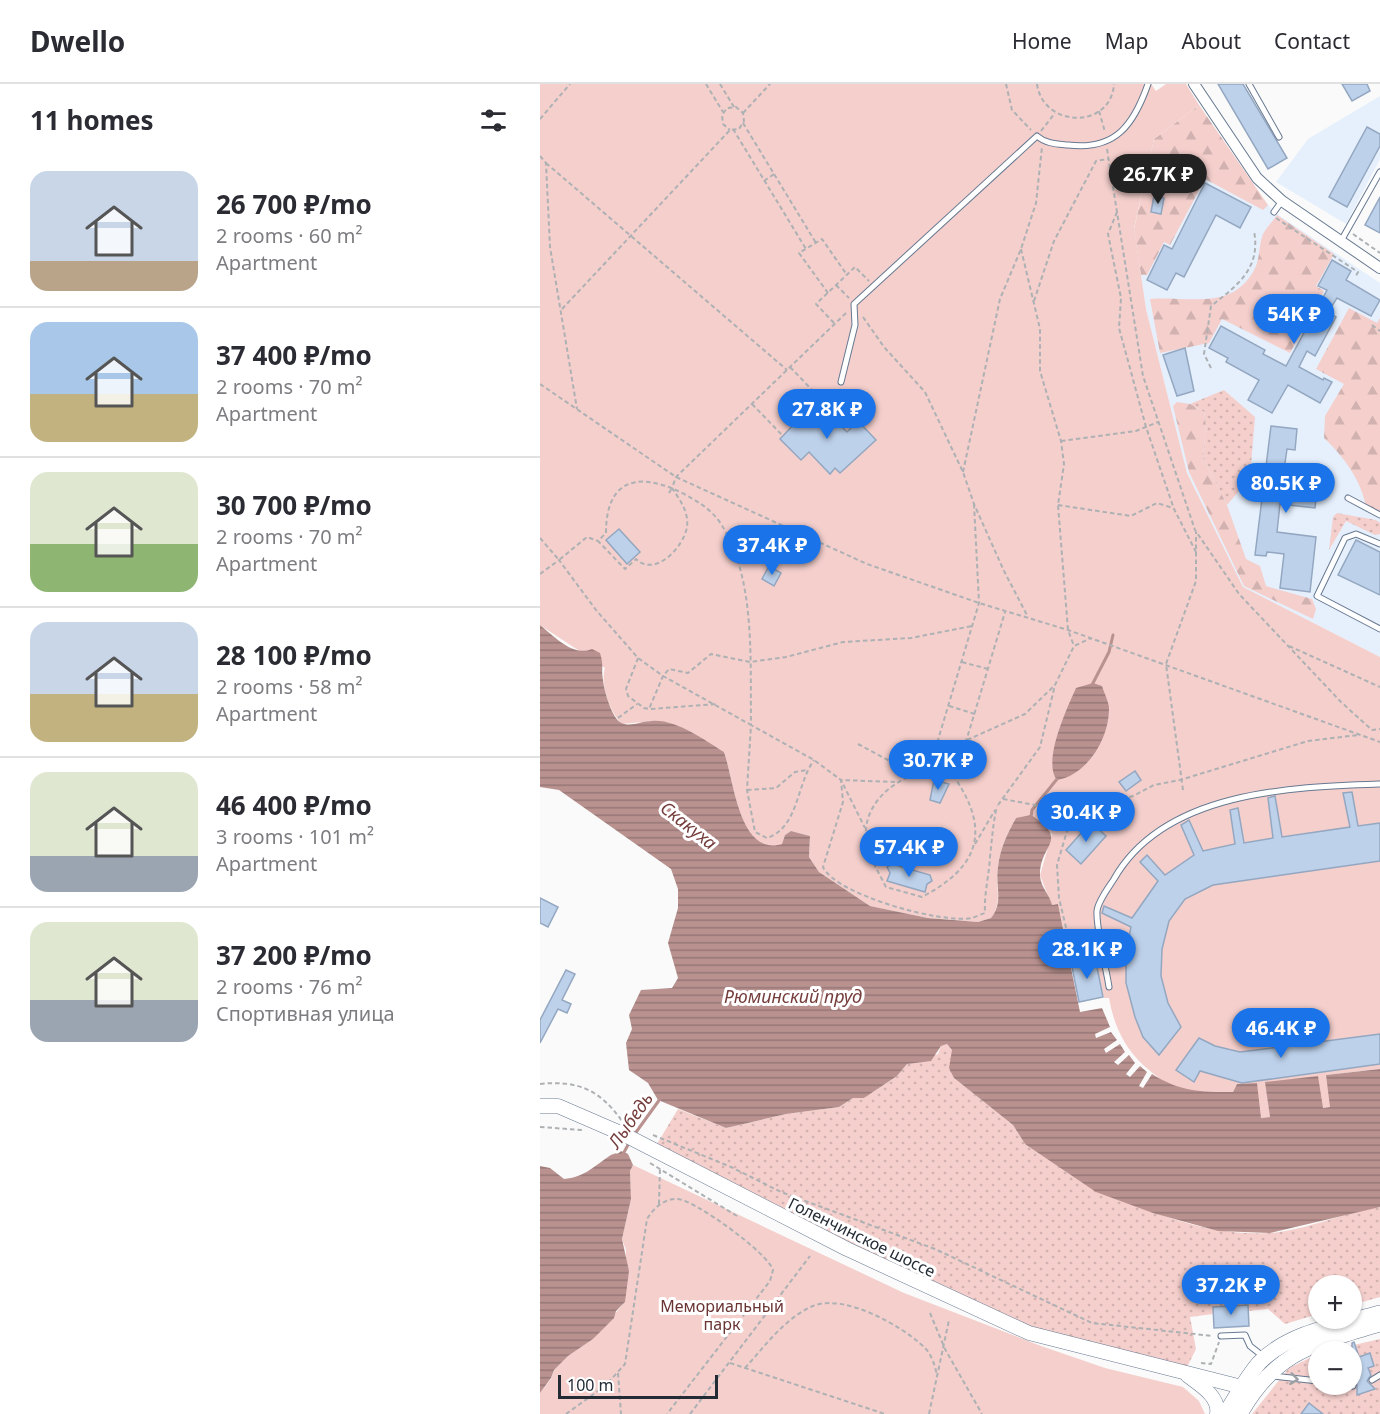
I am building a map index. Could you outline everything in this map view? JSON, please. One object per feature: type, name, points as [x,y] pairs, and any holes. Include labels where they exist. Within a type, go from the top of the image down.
[{"type":"main road","points":[[1243,1401],[1265,1358],[1281,1346],[1318,1331],[1380,1313]]},
{"type":"main road","points":[[1225,1414],[1243,1401],[1296,1352],[1380,1324]]},
{"type":"street","points":[[1194,84],[1257,178],[1282,201],[1380,268]]},
{"type":"street","name":"Голенчинское шоссе","points":[[540,1106],[558,1106],[633,1134],[847,1249],[1029,1333],[1182,1372],[1243,1401]]},
{"type":"street","name":"Голенчинское шоссе","points":[[1182,1372],[1210,1393],[1218,1408],[1217,1414]]},
{"type":"lane","points":[[841,382],[855,325],[854,304],[1037,136],[1042,141],[1078,147],[1107,141],[1124,130],[1138,114],[1148,84]]},
{"type":"lane","points":[[1249,84],[1279,137]]},
{"type":"lane","points":[[1341,241],[1380,172]]},
{"type":"lane","points":[[1273,213],[1282,201]]},
{"type":"lane","points":[[1348,498],[1380,515]]},
{"type":"lane","points":[[1380,544],[1356,534],[1345,538],[1317,596],[1380,629]]},
{"type":"lane","points":[[1109,987],[1097,909],[1121,867],[1159,830],[1192,811],[1294,788],[1380,784]]},
{"type":"lane","points":[[1221,1336],[1245,1335],[1250,1346],[1265,1358]]},
{"type":"lane","points":[[1269,1375],[1308,1381]]},
{"type":"lane","points":[[1372,1380],[1380,1375]]},
{"type":"path","points":[[540,119],[570,84]]},
{"type":"path","points":[[706,84],[724,113]]},
{"type":"path","points":[[720,84],[734,107],[743,113]]},
{"type":"path","points":[[770,84],[743,113],[743,123],[816,243]]},
{"type":"path","points":[[1006,84],[1012,110],[1037,136],[1055,113]]},
{"type":"path","points":[[1037,84],[1043,101],[1055,113],[1067,118],[1086,118],[1099,111],[1109,101],[1114,84]]},
{"type":"path","points":[[734,107],[727,108],[723,124],[731,129],[806,249]]},
{"type":"path","points":[[1099,111],[1107,141],[1143,376],[1196,530],[1239,594],[1341,702],[1372,730],[1380,729]]},
{"type":"path","points":[[562,309],[731,129],[739,129],[743,123]]},
{"type":"path","points":[[963,472],[1000,298],[1021,249],[1036,202],[1042,141]]},
{"type":"path","points":[[540,156],[787,370]]},
{"type":"path","points":[[1033,303],[1054,241],[1096,161],[1108,159]]},
{"type":"path","points":[[546,163],[550,247],[578,410]]},
{"type":"path","points":[[764,181],[774,174]]},
{"type":"path","points":[[1117,212],[1108,234],[1121,298],[1119,328],[1146,427],[1174,508],[1196,552]]},
{"type":"path","points":[[1273,213],[1358,272],[1355,278]]},
{"type":"path","points":[[1211,368],[1204,354],[1211,306],[1232,290],[1254,262],[1257,248],[1254,231]]},
{"type":"path","points":[[1347,231],[1380,253]]},
{"type":"path","points":[[828,293],[799,253],[822,239],[847,275]]},
{"type":"path","points":[[1021,249],[1040,329],[1040,371],[1061,441],[1064,464],[1058,505],[1068,630],[1074,646]]},
{"type":"path","points":[[834,323],[816,304],[836,285],[855,267],[873,286]]},
{"type":"path","points":[[836,285],[854,304],[884,347],[925,392],[963,472],[974,504],[1028,618]]},
{"type":"path","points":[[669,493],[676,477],[854,304]]},
{"type":"path","points":[[1372,325],[1380,331]]},
{"type":"path","points":[[790,367],[815,393],[808,399],[812,404]]},
{"type":"path","points":[[540,384],[676,477],[867,564],[979,603],[1115,646],[1380,742]]},
{"type":"path","points":[[752,404],[783,436]]},
{"type":"path","points":[[1061,441],[1136,431],[1159,422]]},
{"type":"path","points":[[598,542],[606,533],[606,515],[612,498],[624,486],[639,481],[656,481],[706,506],[721,524],[736,558],[747,600],[751,724],[747,790],[755,831],[767,838],[777,835],[790,820],[807,770],[814,760]]},
{"type":"path","points":[[540,574],[587,537],[598,542],[625,569],[636,559],[650,564],[660,562],[673,553],[682,541],[687,526],[684,505],[672,488]]},
{"type":"path","points":[[1058,505],[1131,516],[1157,503],[1174,508]]},
{"type":"path","points":[[929,770],[979,603],[974,504]]},
{"type":"path","points":[[1183,790],[1166,664],[1196,581],[1196,530]]},
{"type":"path","points":[[540,538],[596,610],[638,658],[663,676],[814,760],[841,780],[865,828],[867,845],[886,887],[922,897],[947,884],[963,868],[997,806],[1040,747],[1055,685],[1074,646],[1091,638]]},
{"type":"path","points":[[955,778],[1005,611]]},
{"type":"path","points":[[649,709],[663,676],[669,669],[688,673],[711,654],[750,662],[786,657],[843,642],[911,639],[972,626]]},
{"type":"path","points":[[1288,646],[1380,687]]},
{"type":"path","points":[[638,658],[626,689],[628,696],[637,704],[649,709],[716,704]]},
{"type":"path","points":[[962,662],[988,669]]},
{"type":"path","points":[[967,740],[1025,714],[1055,685]]},
{"type":"path","points":[[618,717],[637,704]]},
{"type":"path","points":[[948,706],[975,714]]},
{"type":"path","points":[[1370,738],[1372,730]]},
{"type":"path","points":[[1003,799],[1035,805],[1061,816],[1133,796],[1154,785],[1180,780],[1308,741],[1360,734]]},
{"type":"path","points":[[858,744],[912,773]]},
{"type":"path","points":[[747,790],[776,788],[795,772],[807,770]]},
{"type":"path","points":[[865,828],[877,800],[895,782],[912,773],[929,770],[955,778],[965,792],[976,824],[974,846]]},
{"type":"path","points":[[841,780],[843,802],[823,867],[827,874],[864,896],[907,910],[944,917],[971,918],[985,913],[984,894],[990,857],[991,832],[997,806]]},
{"type":"path","points":[[841,780],[895,782]]},
{"type":"path","points":[[1073,957],[1059,898],[1057,865],[1067,831],[1090,808]]},
{"type":"path","points":[[1061,816],[1067,831]]},
{"type":"path","points":[[540,1084],[572,1084],[591,1090],[608,1102],[633,1134],[731,1167],[781,1192],[935,1249],[1092,1323],[1162,1332],[1221,1336],[1211,1364],[1200,1363]]},
{"type":"path","points":[[540,1126],[582,1130]]},
{"type":"path","points":[[643,1158],[737,1216]]},
{"type":"path","points":[[659,1204],[660,1168]]},
{"type":"path","points":[[566,1414],[618,1374],[627,1355],[647,1219],[659,1204],[678,1199],[693,1204],[765,1256],[773,1270],[770,1281],[668,1414]]},
{"type":"path","points":[[690,1414],[810,1256]]},
{"type":"path","points":[[745,1368],[779,1330],[814,1306],[841,1302],[902,1328],[927,1350],[937,1377]]},
{"type":"path","points":[[930,1313],[945,1349],[982,1414]]},
{"type":"path","points":[[929,1414],[945,1349],[948,1320]]},
{"type":"path","points":[[730,1363],[885,1414]]},
{"type":"path","points":[[618,1374],[621,1414]]},
{"type":"shaded area","points":[[1380,96],[1380,159],[1346,224],[1276,182],[1308,139]]},
{"type":"shaded area","points":[[1199,105],[1250,183],[1274,212],[1380,283],[1380,657],[1243,587],[1187,473],[1146,309],[1134,229]]},
{"type":"green space","points":[[540,84],[1151,84],[1156,91],[1166,84],[1186,84],[1199,105],[1154,139],[1134,228],[1146,309],[1187,473],[1243,587],[1380,657],[1380,1069],[1326,1075],[1331,1107],[1323,1108],[1266,1083],[1270,1117],[1261,1118],[1237,1084],[1233,1092],[1195,1093],[1173,1087],[1139,1061],[1123,1040],[1109,998],[1104,998],[1095,957],[1071,962],[1058,905],[1052,906],[1040,875],[1052,834],[1016,818],[1000,854],[997,874],[998,900],[991,918],[978,922],[928,918],[870,906],[819,872],[809,857],[810,836],[791,831],[785,835],[782,845],[768,846],[756,839],[747,828],[741,814],[724,752],[669,723],[652,721],[622,724],[607,698],[604,682],[605,668],[540,625]],"holes":[[[1090,822],[1106,836],[1082,863],[1066,849]]]},
{"type":"green space","points":[[1199,105],[1268,205],[1263,210],[1205,179],[1170,245],[1164,242],[1147,275],[1141,275],[1134,229],[1154,139]]},
{"type":"green space","points":[[1277,215],[1334,254],[1316,286],[1324,291],[1290,353],[1222,319],[1209,343],[1160,353],[1150,299],[1210,299],[1236,290],[1247,281],[1256,266],[1263,234]]},
{"type":"green space","points":[[1349,308],[1377,323],[1380,318],[1380,513],[1366,507],[1364,497],[1351,470],[1324,438],[1325,416],[1344,384],[1316,369]]},
{"type":"green space","points":[[1224,390],[1255,417],[1250,478],[1227,505],[1203,458],[1206,425],[1204,412],[1190,404]]},
{"type":"green space","points":[[1177,402],[1190,404],[1204,412],[1206,425],[1203,458],[1227,505],[1246,559],[1260,566],[1266,586],[1312,599],[1316,609],[1313,619],[1244,586],[1189,472],[1173,406]]},
{"type":"green space","points":[[1337,513],[1376,520],[1380,523],[1380,534],[1375,535],[1346,521],[1329,550],[1333,517]]},
{"type":"green space","points":[[947,1044],[952,1050],[954,1078],[1013,1125],[1025,1144],[1112,1192],[1171,1218],[1201,1227],[1234,1232],[1268,1233],[1294,1229],[1380,1207],[1380,1297],[1362,1302],[1362,1275],[1308,1275],[1308,1317],[1285,1324],[1268,1309],[1248,1311],[1248,1305],[1213,1307],[1213,1314],[1190,1317],[1196,1349],[1187,1367],[1029,1333],[654,1149],[678,1109],[726,1128],[786,1114],[839,1107],[853,1098],[864,1098],[897,1076],[907,1064],[938,1054],[941,1046]]},
{"type":"green space","name":"Мемориальный парк","points":[[633,1165],[904,1293],[1105,1368],[1183,1387],[1199,1401],[1205,1414],[540,1414],[540,1393],[551,1379],[554,1370],[568,1356],[593,1339],[625,1302],[626,1250],[622,1239],[631,1199],[630,1171]]},
{"type":"green space","points":[[1380,1339],[1380,1414],[1252,1414],[1289,1368],[1308,1359],[1308,1395],[1362,1395],[1362,1343]]},
{"type":"water","name":"Рюминский пруд","points":[[540,625],[571,648],[585,651],[592,649],[600,653],[607,698],[614,715],[622,723],[661,721],[671,723],[690,731],[724,752],[735,797],[747,828],[756,839],[768,845],[782,844],[785,835],[791,831],[810,836],[809,857],[819,872],[870,906],[928,918],[978,922],[991,918],[997,906],[997,874],[1004,842],[1016,818],[1031,815],[1043,824],[1051,837],[1041,865],[1040,876],[1052,905],[1058,904],[1080,1012],[1102,1008],[1110,1027],[1095,1034],[1096,1038],[1111,1032],[1117,1040],[1104,1049],[1106,1053],[1120,1044],[1125,1052],[1114,1062],[1118,1065],[1129,1055],[1135,1063],[1126,1074],[1130,1077],[1140,1066],[1147,1072],[1139,1086],[1143,1088],[1152,1074],[1182,1088],[1201,1091],[1233,1092],[1237,1084],[1257,1083],[1261,1118],[1270,1117],[1265,1082],[1318,1076],[1323,1108],[1330,1107],[1326,1075],[1380,1069],[1380,1207],[1270,1233],[1218,1231],[1153,1213],[1096,1192],[1025,1144],[1013,1125],[954,1078],[949,1068],[952,1050],[947,1044],[941,1046],[931,1061],[907,1064],[897,1076],[864,1098],[853,1098],[839,1107],[786,1114],[726,1128],[658,1100],[648,1083],[629,1070],[626,1043],[632,1029],[629,1015],[641,990],[672,988],[678,978],[668,943],[678,908],[678,889],[671,869],[559,790],[540,787]]},
{"type":"water","points":[[1093,683],[1102,686],[1108,703],[1105,732],[1087,763],[1068,777],[1057,780],[1053,772],[1052,761],[1062,721],[1076,688]]},
{"type":"water","points":[[621,1151],[628,1154],[633,1165],[630,1171],[631,1199],[622,1239],[629,1271],[625,1302],[616,1311],[614,1318],[593,1339],[568,1356],[554,1370],[540,1393],[540,1166],[550,1168],[564,1179],[571,1178],[588,1171]]},
{"type":"building","points":[[1218,84],[1243,84],[1287,158],[1268,169]]},
{"type":"building","points":[[1342,84],[1367,84],[1370,91],[1352,101]]},
{"type":"building","points":[[1367,127],[1380,134],[1380,146],[1347,207],[1329,197]]},
{"type":"building","points":[[1205,183],[1251,207],[1240,228],[1216,215],[1184,277],[1176,273],[1167,290],[1147,280],[1164,245],[1172,249]]},
{"type":"building","points":[[1154,196],[1164,198],[1161,214],[1151,212]]},
{"type":"building","points":[[1380,197],[1380,233],[1365,225]]},
{"type":"building","points":[[1332,260],[1351,271],[1346,280],[1380,300],[1371,316],[1337,298],[1328,312],[1336,317],[1315,356],[1307,351],[1299,367],[1323,380],[1324,378],[1332,382],[1320,403],[1288,385],[1272,413],[1248,400],[1259,380],[1226,362],[1228,358],[1209,348],[1221,326],[1265,350],[1263,354],[1286,366],[1327,290],[1318,286]]},
{"type":"building","points":[[1185,348],[1194,391],[1177,396],[1163,355]]},
{"type":"building","points":[[816,401],[847,432],[858,421],[876,440],[840,473],[835,468],[830,474],[809,452],[801,460],[780,439]]},
{"type":"building","points":[[1271,426],[1297,429],[1295,450],[1287,449],[1283,477],[1318,481],[1315,508],[1280,504],[1277,532],[1316,537],[1310,592],[1280,588],[1284,554],[1267,552],[1266,556],[1255,555]]},
{"type":"building","points":[[619,529],[640,552],[627,564],[606,540]]},
{"type":"building","points":[[1356,540],[1380,552],[1380,595],[1338,575]]},
{"type":"building","points":[[769,566],[781,573],[774,586],[762,579]]},
{"type":"building","points":[[1135,771],[1141,780],[1126,791],[1119,782]]},
{"type":"building","points":[[934,780],[949,784],[940,803],[930,800]]},
{"type":"building","points":[[1352,792],[1358,826],[1380,823],[1380,861],[1213,885],[1185,899],[1169,921],[1162,949],[1161,976],[1168,1003],[1181,1027],[1159,1055],[1143,1037],[1126,983],[1126,951],[1131,927],[1102,913],[1104,906],[1132,918],[1158,881],[1140,862],[1147,855],[1165,875],[1194,855],[1181,825],[1189,820],[1203,851],[1235,844],[1230,810],[1238,808],[1244,843],[1273,838],[1268,798],[1275,796],[1282,837],[1350,827],[1343,793]]},
{"type":"building","points":[[1091,822],[1106,836],[1081,864],[1066,850]]},
{"type":"building","points":[[892,864],[930,875],[932,881],[927,884],[925,892],[887,881],[890,873],[887,867]]},
{"type":"building","points":[[540,898],[558,907],[548,927],[540,923]]},
{"type":"building","points":[[1095,957],[1103,997],[1079,1002],[1071,962]]},
{"type":"building","points":[[566,970],[575,974],[562,1000],[571,1004],[567,1013],[558,1009],[540,1043],[540,1020]]},
{"type":"building","points":[[1380,1034],[1380,1064],[1242,1083],[1200,1071],[1194,1082],[1176,1070],[1199,1038],[1215,1046],[1240,1052]]},
{"type":"building","points":[[1248,1305],[1249,1326],[1214,1328],[1213,1307]]},
{"type":"building","points":[[1370,1353],[1374,1366],[1368,1368],[1371,1375],[1367,1381],[1375,1389],[1362,1393],[1362,1356]]},
{"type":"building","points":[[1309,1403],[1323,1414],[1301,1414]]},
{"type":"waterway","points":[[1092,685],[1109,652],[1113,635]]},
{"type":"waterway","points":[[1031,817],[1032,810],[1057,779]]},
{"type":"waterway","name":"Лыбедь","points":[[634,1135],[660,1099]]},
{"type":"waterway","name":"Лыбедь","points":[[622,1156],[629,1143]]},
{"type":"water label","name":"Скакуха","points":[[689,825]]}]
